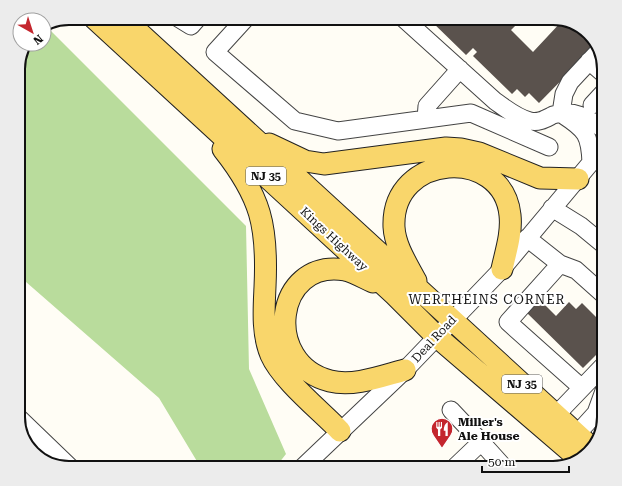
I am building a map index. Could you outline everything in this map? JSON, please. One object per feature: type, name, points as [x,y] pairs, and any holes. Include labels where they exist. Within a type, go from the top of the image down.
[{"type":"main road","name":"Kings Highway","points":[[102,25],[395,295],[436,336],[575,455]]},
{"type":"main road","name":"Kings Highway","points":[[130,25],[244,131],[588,444]]},
{"type":"main road","points":[[184,100],[241,173],[258,207],[266,245],[264,327],[272,357],[285,376],[340,431]]},
{"type":"main road","points":[[244,131],[288,154],[314,163],[336,163],[446,148],[462,149],[479,153],[540,178],[578,179]]},
{"type":"main road","points":[[421,292],[401,251],[394,228],[396,213],[400,198],[408,186],[427,172],[441,167],[461,166],[480,173],[498,187],[504,195],[510,213],[511,227],[502,269]]},
{"type":"main road","points":[[395,295],[375,283],[348,271],[323,270],[303,280],[294,290],[290,297],[284,316],[284,331],[290,350],[299,362],[320,378],[348,383],[405,370]]},
{"type":"street","points":[[240,25],[215,52],[295,121],[338,131],[471,113],[549,148]]},
{"type":"street","points":[[411,25],[495,101],[511,112],[530,121],[542,121],[562,113],[575,113],[592,120],[597,124]]},
{"type":"street","points":[[562,113],[564,94],[570,82],[593,57]]},
{"type":"street","points":[[426,119],[427,106],[460,69]]},
{"type":"street","points":[[592,105],[597,100]]},
{"type":"street","points":[[562,113],[580,127],[590,144],[597,151]]},
{"type":"street","name":"Deal Road","points":[[309,461],[405,370],[452,319],[502,269],[552,208],[597,157]]},
{"type":"street","points":[[552,208],[581,226],[597,239]]},
{"type":"street","points":[[527,238],[560,264],[576,270],[597,289]]},
{"type":"street","points":[[560,264],[508,322],[582,388]]},
{"type":"street","points":[[556,415],[597,372]]},
{"type":"street","points":[[451,410],[498,461]]},
{"type":"street","points":[[577,434],[597,411]]},
{"type":"street","points":[[25,424],[62,460]]},
{"type":"street","points":[[461,461],[476,447],[483,444]]},
{"type":"green space","points":[[52,32],[246,226],[249,369],[286,454],[280,461],[197,461],[159,398],[25,281],[26,57],[28,52],[52,52]]},
{"type":"building","points":[[435,25],[516,25],[511,30],[533,52],[559,25],[573,29],[580,34],[593,48],[539,103],[529,93],[525,97],[517,89],[512,94],[473,56],[477,52],[473,48],[466,55]]},
{"type":"building","points":[[538,298],[556,316],[569,302],[576,309],[582,303],[597,318],[597,354],[583,368],[525,311]]},
{"type":"place","name":"Miller's Ale House","points":[[442,448]]},
{"type":"district","name":"WERTHEINS CORNER","points":[[487,299]]}]
